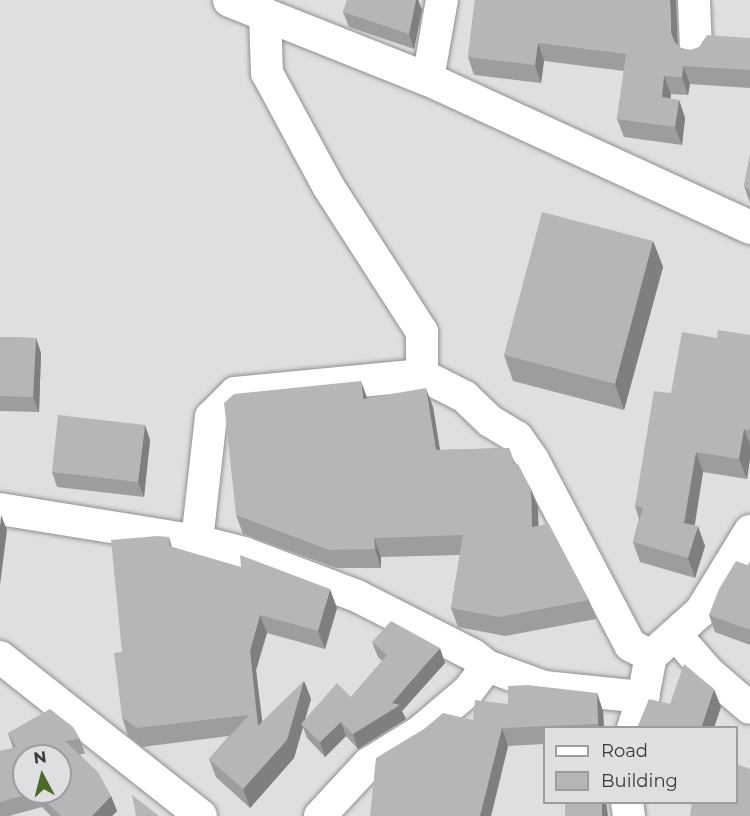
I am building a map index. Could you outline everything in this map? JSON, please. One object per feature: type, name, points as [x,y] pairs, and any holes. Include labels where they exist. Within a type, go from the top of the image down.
[{"type":"street","points":[[205,0],[246,8],[428,79],[750,227]]},
{"type":"street","points":[[428,79],[442,0]]},
{"type":"street","points":[[694,0],[696,50]]},
{"type":"street","points":[[246,8],[267,73],[328,186],[422,332],[422,375]]},
{"type":"street","points":[[197,541],[211,417],[235,393],[422,375],[465,397],[490,421],[517,437],[533,460],[630,645],[651,656]]},
{"type":"street","points":[[0,509],[197,541],[244,553],[357,596],[473,655],[487,666],[544,687],[643,698]]},
{"type":"street","points":[[634,726],[643,698],[651,656],[701,611],[750,531]]},
{"type":"street","points":[[676,635],[708,672],[750,708]]},
{"type":"street","points":[[0,657],[201,816]]},
{"type":"street","points":[[320,816],[368,764],[421,731],[469,690],[487,666]]},
{"type":"building","points":[[347,0],[416,0],[409,34],[343,12]]},
{"type":"building","points":[[475,0],[670,0],[671,33],[674,41],[681,48],[690,50],[699,47],[707,35],[750,38],[750,70],[683,66],[682,77],[664,76],[662,97],[679,100],[675,127],[617,119],[626,54],[538,43],[535,65],[468,57]]},
{"type":"building","points":[[750,155],[750,190],[744,186]]},
{"type":"building","points":[[542,212],[653,241],[615,384],[504,355]]},
{"type":"building","points":[[718,330],[750,335],[750,430],[744,429],[739,459],[696,452],[684,523],[698,526],[688,558],[633,542],[643,508],[635,506],[654,391],[671,393],[682,332],[717,338]]},
{"type":"building","points":[[0,337],[36,338],[33,397],[0,396]]},
{"type":"building","points":[[361,381],[363,399],[426,388],[436,450],[509,448],[514,464],[518,464],[531,489],[532,527],[549,524],[589,600],[499,617],[451,608],[463,535],[374,538],[375,549],[329,550],[236,515],[224,403],[234,394]]},
{"type":"building","points":[[58,415],[145,425],[138,482],[52,472]]},
{"type":"building","points":[[169,537],[169,546],[241,567],[240,555],[330,589],[318,631],[260,615],[250,651],[258,726],[304,681],[287,740],[243,789],[209,759],[249,715],[136,728],[122,717],[114,653],[122,652],[111,540]]},
{"type":"building","points":[[736,561],[750,566],[750,630],[709,615],[719,589]]},
{"type":"building","points":[[391,621],[440,648],[392,703],[400,705],[353,734],[341,722],[320,742],[301,724],[337,683],[351,697],[387,655],[372,642]]},
{"type":"building","points":[[684,664],[714,689],[702,726],[638,726],[649,699],[670,704]]},
{"type":"building","points":[[527,685],[597,693],[598,724],[502,728],[480,816],[370,816],[376,758],[424,729],[443,713],[473,720],[475,700],[508,704],[508,686]]},
{"type":"building","points":[[50,709],[73,727],[80,739],[65,741],[68,744],[14,744],[8,733]]},
{"type":"building","points":[[12,748],[12,799],[0,802],[0,751]]},
{"type":"building","points":[[72,748],[98,772],[111,796],[92,816],[61,816],[48,804],[72,804]]},
{"type":"building","points":[[738,765],[750,769],[750,816],[690,816],[692,804],[738,804]]},
{"type":"building","points":[[132,795],[159,816],[136,816]]},
{"type":"building","points":[[565,804],[602,804],[602,816],[565,816]]}]
